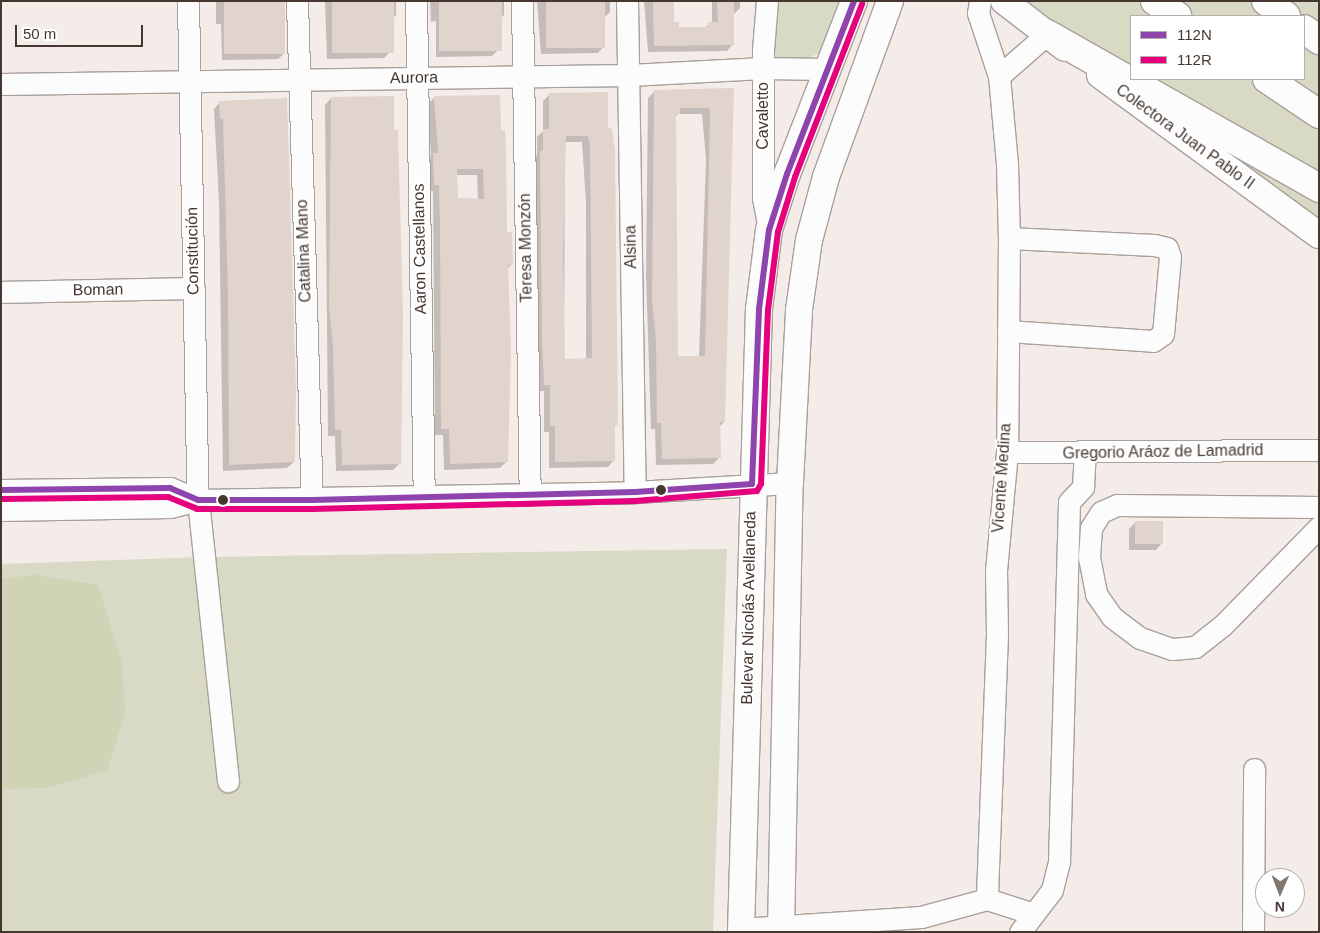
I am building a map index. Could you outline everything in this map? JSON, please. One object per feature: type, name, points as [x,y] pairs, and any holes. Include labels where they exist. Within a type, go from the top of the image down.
[{"type":"highway","points":[[1155,1],[1176,15]]},
{"type":"highway","points":[[1266,1],[1285,15]]},
{"type":"highway","points":[[1305,30],[1319,40]]},
{"type":"highway","points":[[1047,34],[1319,188]]},
{"type":"highway","points":[[1268,80],[1319,114]]},
{"type":"main road","name":"Bulevar Nicolás Avellaneda","points":[[741,930],[752,484],[759,309],[769,230],[854,1]]},
{"type":"main road","points":[[781,930],[790,483],[799,310],[809,240],[826,177],[890,1]]},
{"type":"main road","name":"Colectora Juan Pablo II","points":[[1004,1],[1319,236]]},
{"type":"street","name":"Constitución","points":[[188,1],[198,500],[228,781]]},
{"type":"street","name":"Catalina Mano","points":[[297,1],[312,500]]},
{"type":"street","name":"Aaron Castellanos","points":[[416,1],[424,497]]},
{"type":"street","name":"Teresa Monzón","points":[[522,1],[530,495]]},
{"type":"street","name":"Alsina","points":[[627,1],[635,492]]},
{"type":"street","name":"Cavaletto","points":[[766,1],[763,68],[763,198],[769,230]]},
{"type":"street","name":"Vicente Medina","points":[[980,1],[978,13],[999,76],[1007,164],[1009,238],[1007,452],[996,570],[997,634],[987,899]]},
{"type":"street","points":[[999,76],[1047,34]]},
{"type":"street","name":"Aurora","points":[[1,84],[629,75],[763,68],[827,70]]},
{"type":"street","points":[[1008,331],[1153,341],[1163,334],[1170,257],[1167,248],[1154,245],[1009,238]]},
{"type":"street","name":"Boman","points":[[1,292],[194,288]]},
{"type":"street","name":"Gregorio Aráoz de Lamadrid","points":[[1007,452],[1319,450]]},
{"type":"street","points":[[1020,932],[1052,890],[1059,861],[1069,502],[1083,487],[1085,453]]},
{"type":"street","points":[[1,510],[170,507],[198,500],[312,500],[635,492],[790,483]]},
{"type":"street","points":[[1,490],[170,488],[198,500]]},
{"type":"street","points":[[1319,507],[1117,505],[1101,512],[1091,528],[1089,557],[1096,594],[1112,617],[1140,638],[1172,649],[1195,647],[1222,626],[1319,527]]},
{"type":"street","points":[[1253,932],[1254,769]]},
{"type":"street","points":[[741,930],[781,930],[921,917],[987,899],[1034,914]]},
{"type":"green space","points":[[774,1],[842,1],[822,52],[804,60],[769,60]]},
{"type":"green space","points":[[1004,1],[1319,1],[1319,235]]},
{"type":"green space","points":[[727,549],[713,932],[1,932],[1,564],[204,557]]},
{"type":"green space","points":[[35,575],[98,585],[122,664],[125,714],[107,770],[47,788],[1,789],[1,579]]},
{"type":"building","points":[[224,1],[285,1],[285,54],[224,54]]},
{"type":"building","points":[[332,1],[394,1],[394,53],[332,53]]},
{"type":"building","points":[[439,1],[502,1],[502,51],[439,51]]},
{"type":"building","points":[[546,1],[605,1],[605,48],[546,48]]},
{"type":"building","points":[[653,1],[674,1],[674,22],[679,22],[679,27],[708,27],[708,22],[718,22],[717,1],[734,1],[734,45],[654,46]]},
{"type":"building","points":[[734,88],[725,422],[720,422],[721,458],[662,459],[661,423],[657,423],[656,341],[652,300],[654,90]],"holes":[[[680,108],[709,108],[705,356],[678,356],[676,114],[680,114]]]},
{"type":"building","points":[[608,92],[608,128],[612,128],[615,151],[618,425],[615,425],[615,461],[555,462],[555,426],[550,426],[550,385],[544,385],[542,344],[540,151],[543,151],[543,129],[549,129],[549,93]],"holes":[[[566,136],[588,136],[590,145],[592,358],[565,359],[563,257]]]},
{"type":"building","points":[[500,95],[501,130],[505,130],[506,149],[507,232],[512,232],[513,265],[508,265],[511,346],[508,462],[450,464],[449,429],[441,429],[440,224],[439,185],[434,185],[433,153],[438,153],[434,96]],"holes":[[[457,169],[483,169],[484,199],[458,198]]]},
{"type":"building","points":[[394,96],[394,130],[398,130],[403,315],[401,464],[342,465],[341,430],[335,430],[333,347],[329,307],[331,97]]},
{"type":"building","points":[[287,98],[296,389],[295,462],[229,465],[228,293],[223,119],[220,119],[219,101]]},
{"type":"building","points":[[1135,521],[1163,521],[1163,544],[1135,544]]},
{"type":"transit line","name":"112N","points":[[1,490],[170,488],[198,500],[312,500],[635,492],[752,484],[759,309],[769,230],[787,174],[854,1]]},
{"type":"transit line","name":"112R","points":[[1,499],[168,497],[197,509],[312,509],[635,501],[757,491],[761,484],[768,310],[778,232],[795,177],[862,4]]}]
